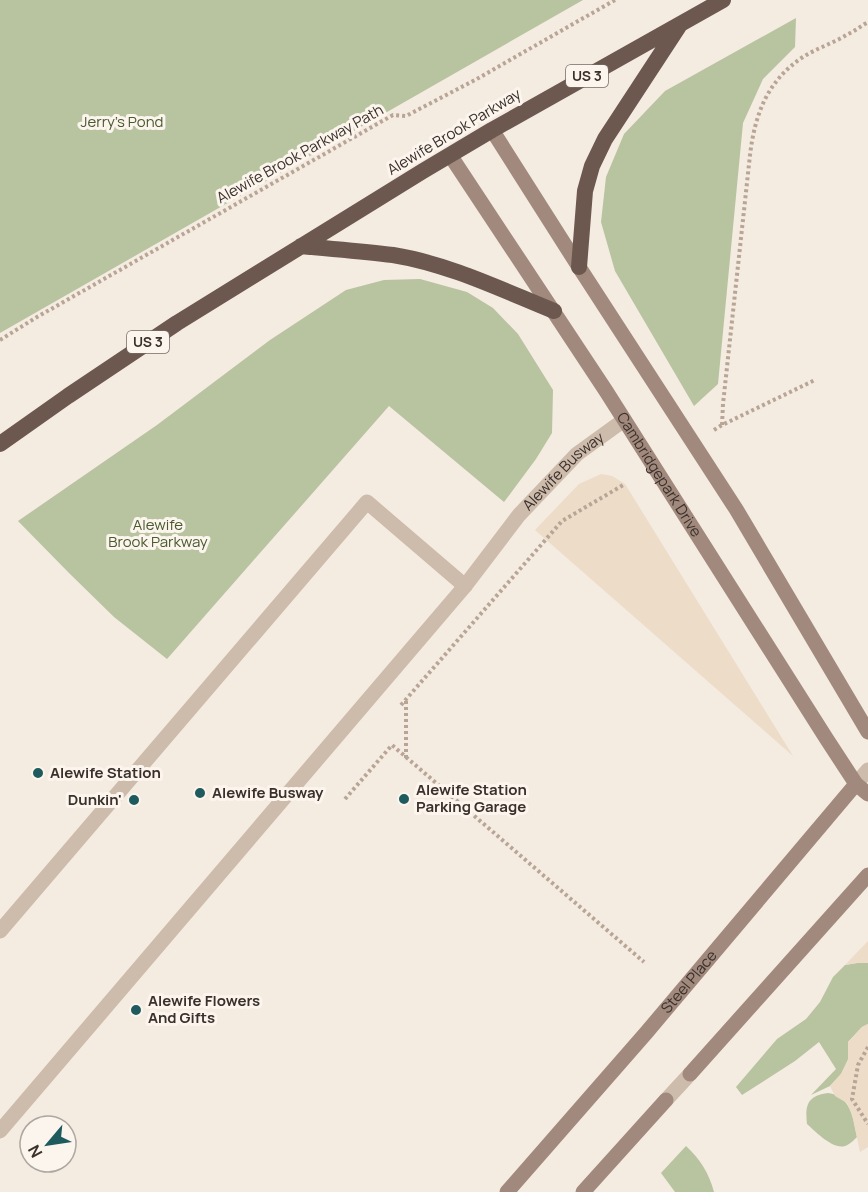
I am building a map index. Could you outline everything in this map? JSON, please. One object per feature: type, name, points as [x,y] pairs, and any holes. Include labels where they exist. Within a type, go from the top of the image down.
[{"type":"highway","name":"Alewife Brook Parkway","points":[[0,444],[141,347],[450,154],[723,0]]},
{"type":"highway","points":[[579,267],[585,191],[592,166],[605,138],[681,23]]},
{"type":"highway","points":[[301,246],[393,255],[444,267],[554,311]]},
{"type":"main road","points":[[492,130],[736,509],[868,732]]},
{"type":"main road","name":"Cambridgepark Drive","points":[[450,154],[862,789]]},
{"type":"main road","name":"Steel Place","points":[[507,1192],[862,789]]},
{"type":"main road","points":[[690,1074],[868,875]]},
{"type":"main road","points":[[587,1187],[666,1100]]},
{"type":"street","name":"Alewife Busway","points":[[0,1131],[465,586],[519,515],[577,454],[624,420]]},
{"type":"street","points":[[0,931],[367,502],[465,586]]},
{"type":"street","name":"Steel Place","points":[[862,789],[868,770]]},
{"type":"street","points":[[666,1100],[690,1074]]},
{"type":"path","name":"Alewife Brook Parkway Path","points":[[0,340],[393,115],[406,116],[416,111],[615,0]]},
{"type":"path","points":[[815,380],[722,425],[753,130],[772,87],[789,68],[805,56],[868,22]]},
{"type":"path","points":[[406,758],[406,700],[562,521],[625,484]]},
{"type":"path","points":[[345,800],[392,745],[644,962]]},
{"type":"path","points":[[868,1047],[858,1065],[852,1099],[868,1124]]},
{"type":"green space","name":"Jerry's Pond","points":[[0,0],[583,0],[0,333]]},
{"type":"green space","points":[[796,18],[795,47],[763,79],[743,123],[718,384],[694,406],[615,271],[601,222],[606,177],[624,134],[665,91]]},
{"type":"green space","name":"Alewife Brook Parkway","points":[[420,279],[467,292],[493,308],[518,334],[553,390],[552,433],[504,502],[389,406],[167,659],[114,617],[18,521],[157,425],[270,340],[346,290],[384,280]]},
{"type":"green space","points":[[868,963],[868,1024],[848,1042],[849,1059],[841,1074],[830,1086],[811,1095],[836,1069],[819,1042],[795,1061],[742,1095],[736,1087],[777,1039],[806,1019],[820,1002],[833,977],[845,965]]},
{"type":"green space","points":[[828,1093],[842,1098],[850,1109],[857,1137],[845,1146],[830,1143],[807,1124],[806,1112],[809,1103],[816,1096]]},
{"type":"green space","points":[[686,1146],[703,1167],[714,1192],[675,1192],[661,1173]]},
{"type":"shaded area","points":[[601,474],[612,476],[625,484],[793,756],[535,530],[579,484]]},
{"type":"shaded area","points":[[868,941],[868,963],[845,965]]},
{"type":"shaded area","points":[[868,1024],[868,1147],[860,1152],[852,1114],[847,1103],[835,1096],[830,1086],[841,1074],[848,1059],[848,1042]]},
{"type":"place","name":"Alewife Station","points":[[38,773]]},
{"type":"place","name":"Alewife Busway","points":[[200,793]]},
{"type":"place","name":"Alewife Station Parking Garage","points":[[404,799]]},
{"type":"place","name":"Dunkin'","points":[[134,800]]},
{"type":"place","name":"Alewife Flowers And Gifts","points":[[136,1010]]}]
